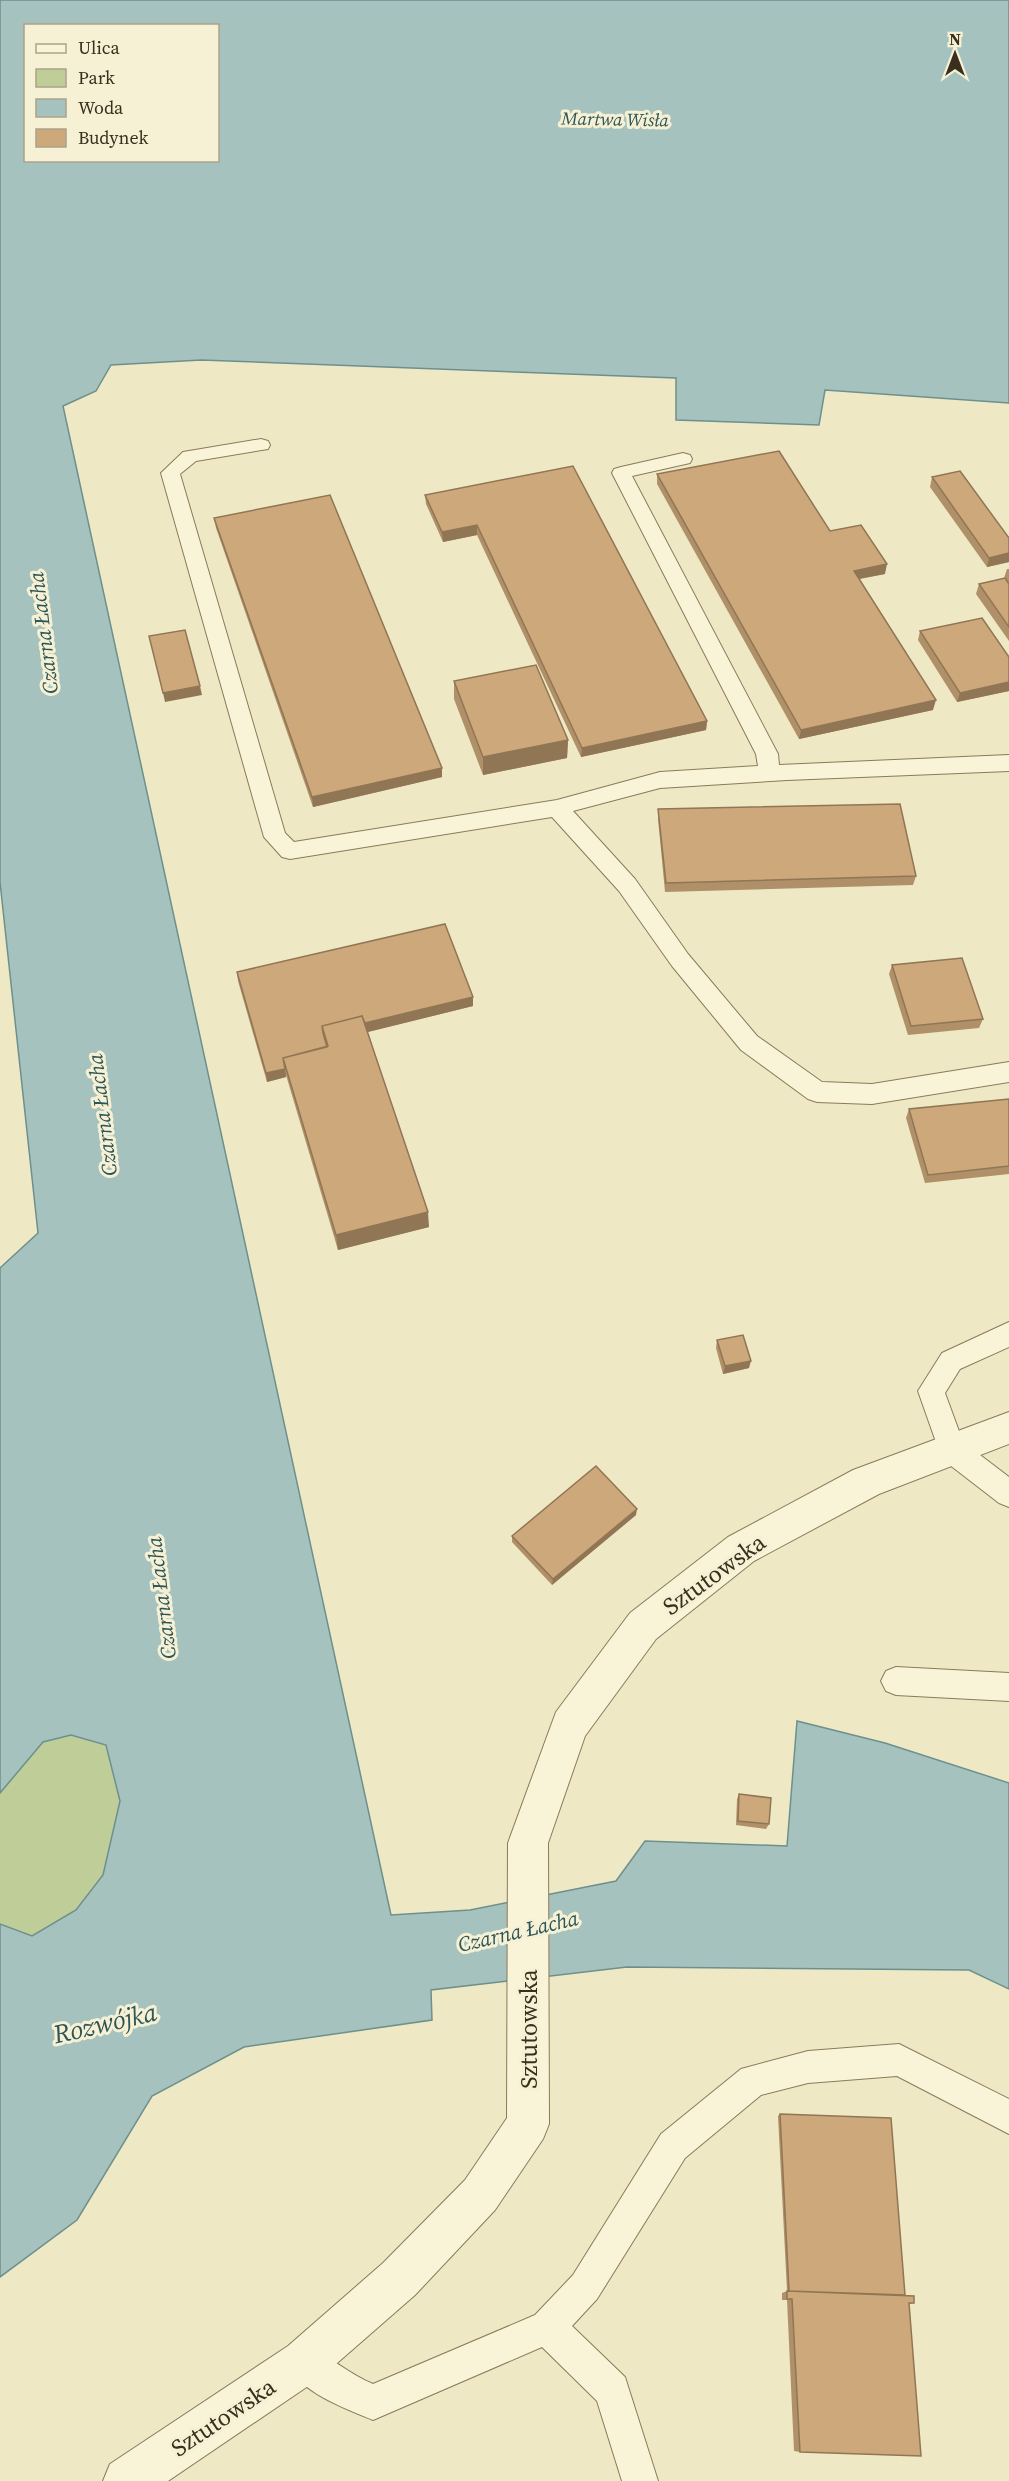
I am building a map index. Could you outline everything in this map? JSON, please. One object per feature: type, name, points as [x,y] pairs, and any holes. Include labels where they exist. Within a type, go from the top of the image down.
[{"type":"street","name":"Sztutowska","points":[[127,2481],[304,2362],[399,2279],[480,2194],[528,2124],[528,1843],[570,1725],[643,1626],[741,1549],[866,1482],[1009,1428]]},
{"type":"lane","points":[[261,445],[190,456],[170,473],[275,837],[290,852],[557,808],[660,780],[1009,763]]},
{"type":"lane","points":[[683,459],[621,473],[767,754],[769,773]]},
{"type":"lane","points":[[557,808],[627,885],[680,960],[749,1043],[817,1092],[872,1094],[1009,1072]]},
{"type":"lane","points":[[1009,1334],[951,1361],[931,1391],[952,1450],[1009,1494]]},
{"type":"lane","points":[[896,1681],[1009,1687]]},
{"type":"lane","points":[[304,2362],[343,2390],[373,2402],[547,2327],[585,2287],[673,2146],[753,2081],[808,2067],[899,2060],[1009,2117]]},
{"type":"lane","points":[[547,2327],[612,2390],[639,2481]]},
{"type":"green space","points":[[71,1735],[106,1745],[120,1801],[103,1876],[76,1910],[32,1936],[0,1924],[0,1793],[43,1742]]},
{"type":"water","points":[[0,0],[1009,0],[1009,403],[825,390],[819,425],[676,420],[676,378],[201,360],[111,365],[96,391],[63,406],[391,1915],[470,1910],[616,1881],[645,1841],[787,1846],[797,1721],[885,1743],[1009,1783],[1009,1989],[969,1970],[627,1967],[431,1990],[432,2020],[244,2047],[152,2096],[77,2220],[0,2277],[0,1924],[32,1936],[76,1910],[103,1875],[120,1801],[106,1745],[71,1735],[43,1742],[0,1793],[0,1268],[38,1233],[0,882]]},
{"type":"building","points":[[779,451],[830,531],[861,525],[887,564],[854,571],[936,700],[801,730],[657,474]]},
{"type":"building","points":[[573,466],[707,721],[582,748],[477,525],[442,532],[425,495]]},
{"type":"building","points":[[960,471],[1009,538],[1009,553],[989,558],[932,477]]},
{"type":"building","points":[[330,495],[442,768],[312,797],[214,518]]},
{"type":"building","points":[[1005,578],[1009,584],[1009,627],[979,584]]},
{"type":"building","points":[[982,618],[1009,657],[1009,682],[960,693],[920,631]]},
{"type":"building","points":[[185,630],[200,686],[163,693],[149,636]]},
{"type":"building","points":[[536,665],[568,740],[483,757],[454,681]]},
{"type":"building","points":[[900,804],[916,876],[666,883],[658,809]]},
{"type":"building","points":[[445,924],[473,997],[365,1023],[362,1016],[322,1026],[327,1047],[283,1058],[285,1069],[266,1073],[237,972]]},
{"type":"building","points":[[962,958],[983,1019],[911,1026],[892,965]]},
{"type":"building","points":[[362,1016],[428,1212],[336,1235],[283,1058],[328,1046],[322,1026]]},
{"type":"building","points":[[1009,1099],[1009,1166],[928,1175],[909,1109]]},
{"type":"building","points":[[743,1335],[751,1361],[725,1366],[717,1340]]},
{"type":"building","points":[[596,1466],[637,1509],[553,1579],[512,1536]]},
{"type":"building","points":[[739,1794],[771,1798],[769,1824],[738,1821]]},
{"type":"building","points":[[780,2114],[891,2118],[905,2295],[789,2291]]},
{"type":"building","points":[[787,2291],[914,2296],[914,2303],[909,2303],[921,2456],[800,2452],[792,2299],[787,2299]]},
{"type":"water label","name":"Martwa Wisła","points":[[615,119]]},
{"type":"water label","name":"Czarna Łacha","points":[[43,633]]},
{"type":"water label","name":"Czarna Łacha","points":[[102,1115]]},
{"type":"water label","name":"Czarna Łacha","points":[[161,1598]]},
{"type":"water label","name":"Czarna Łacha","points":[[518,1931]]},
{"type":"water label","name":"Rozwójka","points":[[105,2023]]}]
